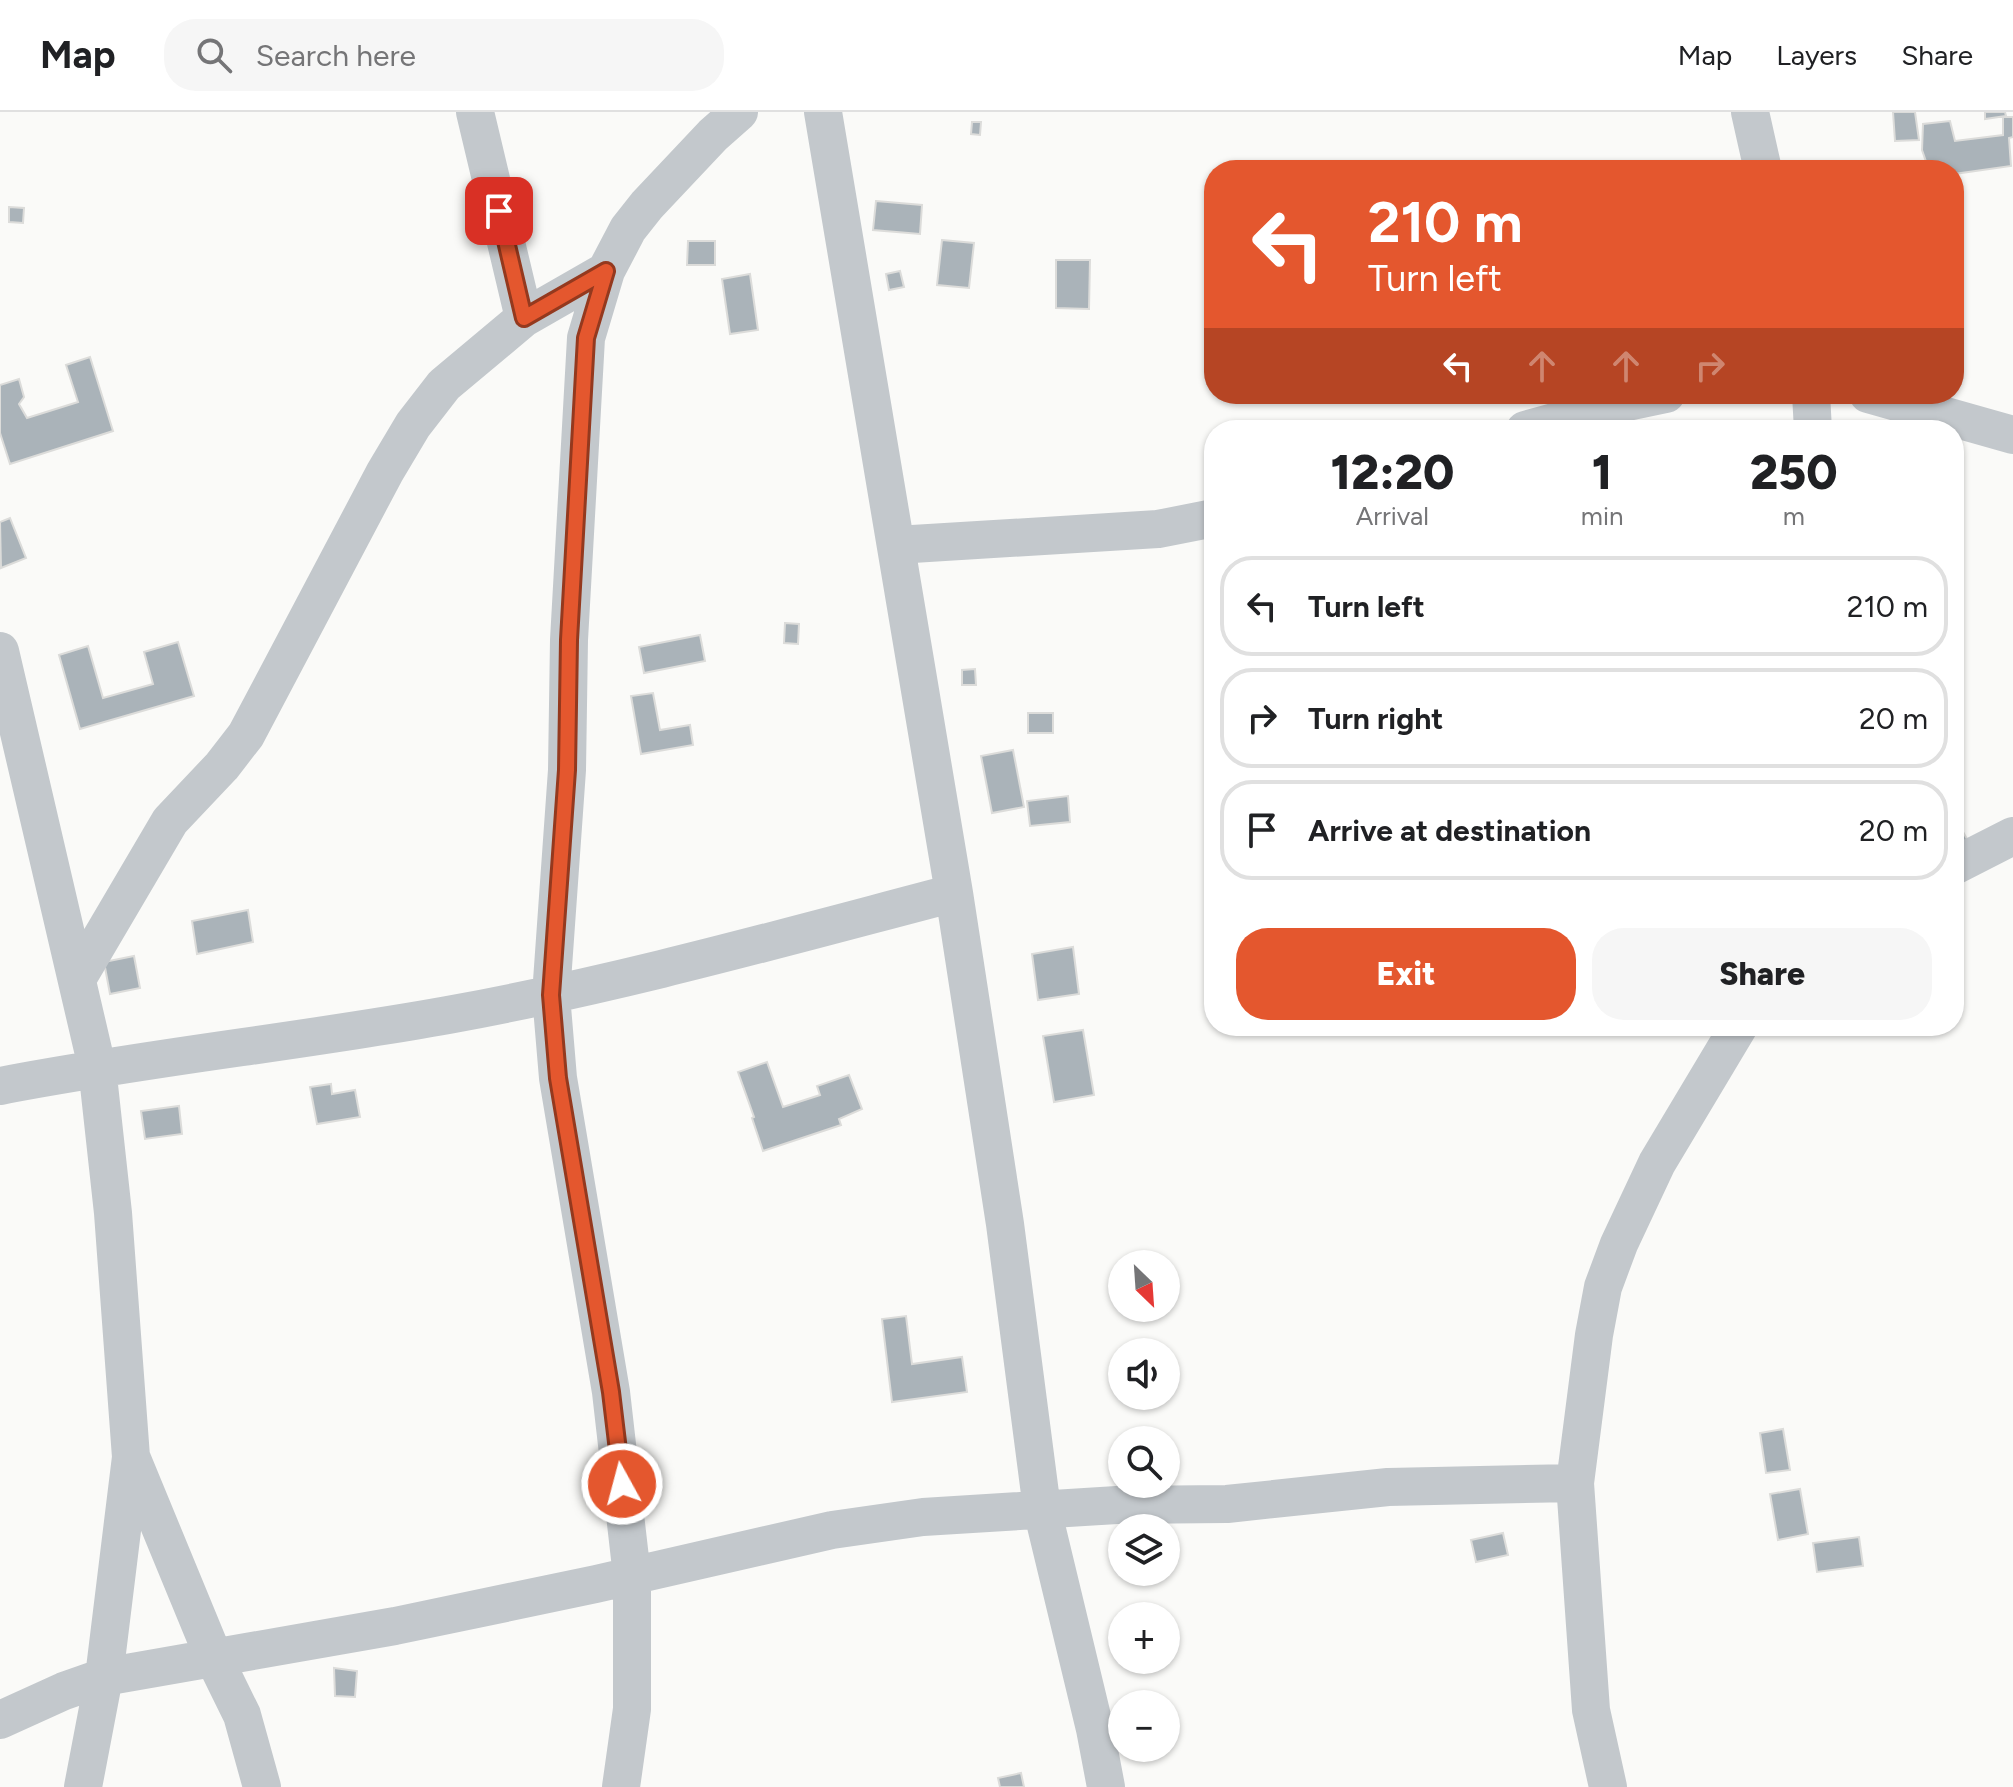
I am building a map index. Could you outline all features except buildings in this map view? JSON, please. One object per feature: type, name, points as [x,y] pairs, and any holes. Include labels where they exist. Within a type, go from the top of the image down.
[{"type":"street","points":[[475,112],[524,318]]},
{"type":"street","points":[[621,1787],[632,1709],[632,1576],[611,1392],[558,1078],[551,995],[567,770],[569,640],[586,338],[606,271],[628,229],[713,135],[739,112]]},
{"type":"street","points":[[823,112],[954,893],[1005,1224],[1042,1509],[1106,1787]]},
{"type":"street","points":[[1750,112],[1761,160]]},
{"type":"street","points":[[77,979],[170,821],[246,735],[413,425],[444,385],[524,318],[606,271]]},
{"type":"street","points":[[1561,420],[1619,404]]},
{"type":"street","points":[[1903,404],[1960,420]]},
{"type":"street","points":[[1964,421],[2013,435]]},
{"type":"street","points":[[896,545],[1158,529],[1204,520]]},
{"type":"street","points":[[0,651],[97,1067],[113,1213],[131,1457],[104,1677],[83,1787]]},
{"type":"street","points":[[1964,861],[2013,836]]},
{"type":"street","points":[[0,1086],[97,1067],[445,1015],[551,995],[954,893]]},
{"type":"street","points":[[1608,1787],[1591,1710],[1575,1483],[1594,1335],[1603,1287],[1619,1244],[1657,1163],[1733,1036]]},
{"type":"street","points":[[131,1457],[214,1658],[242,1715],[262,1787]]},
{"type":"street","points":[[0,1720],[104,1677],[395,1626],[832,1530],[923,1517],[1117,1505],[1227,1504],[1388,1487],[1575,1483]]},
{"type":"route","points":[[499,211],[524,318],[606,271],[586,338],[569,640],[567,770],[551,995],[558,1078],[611,1392],[622,1484]]}]
